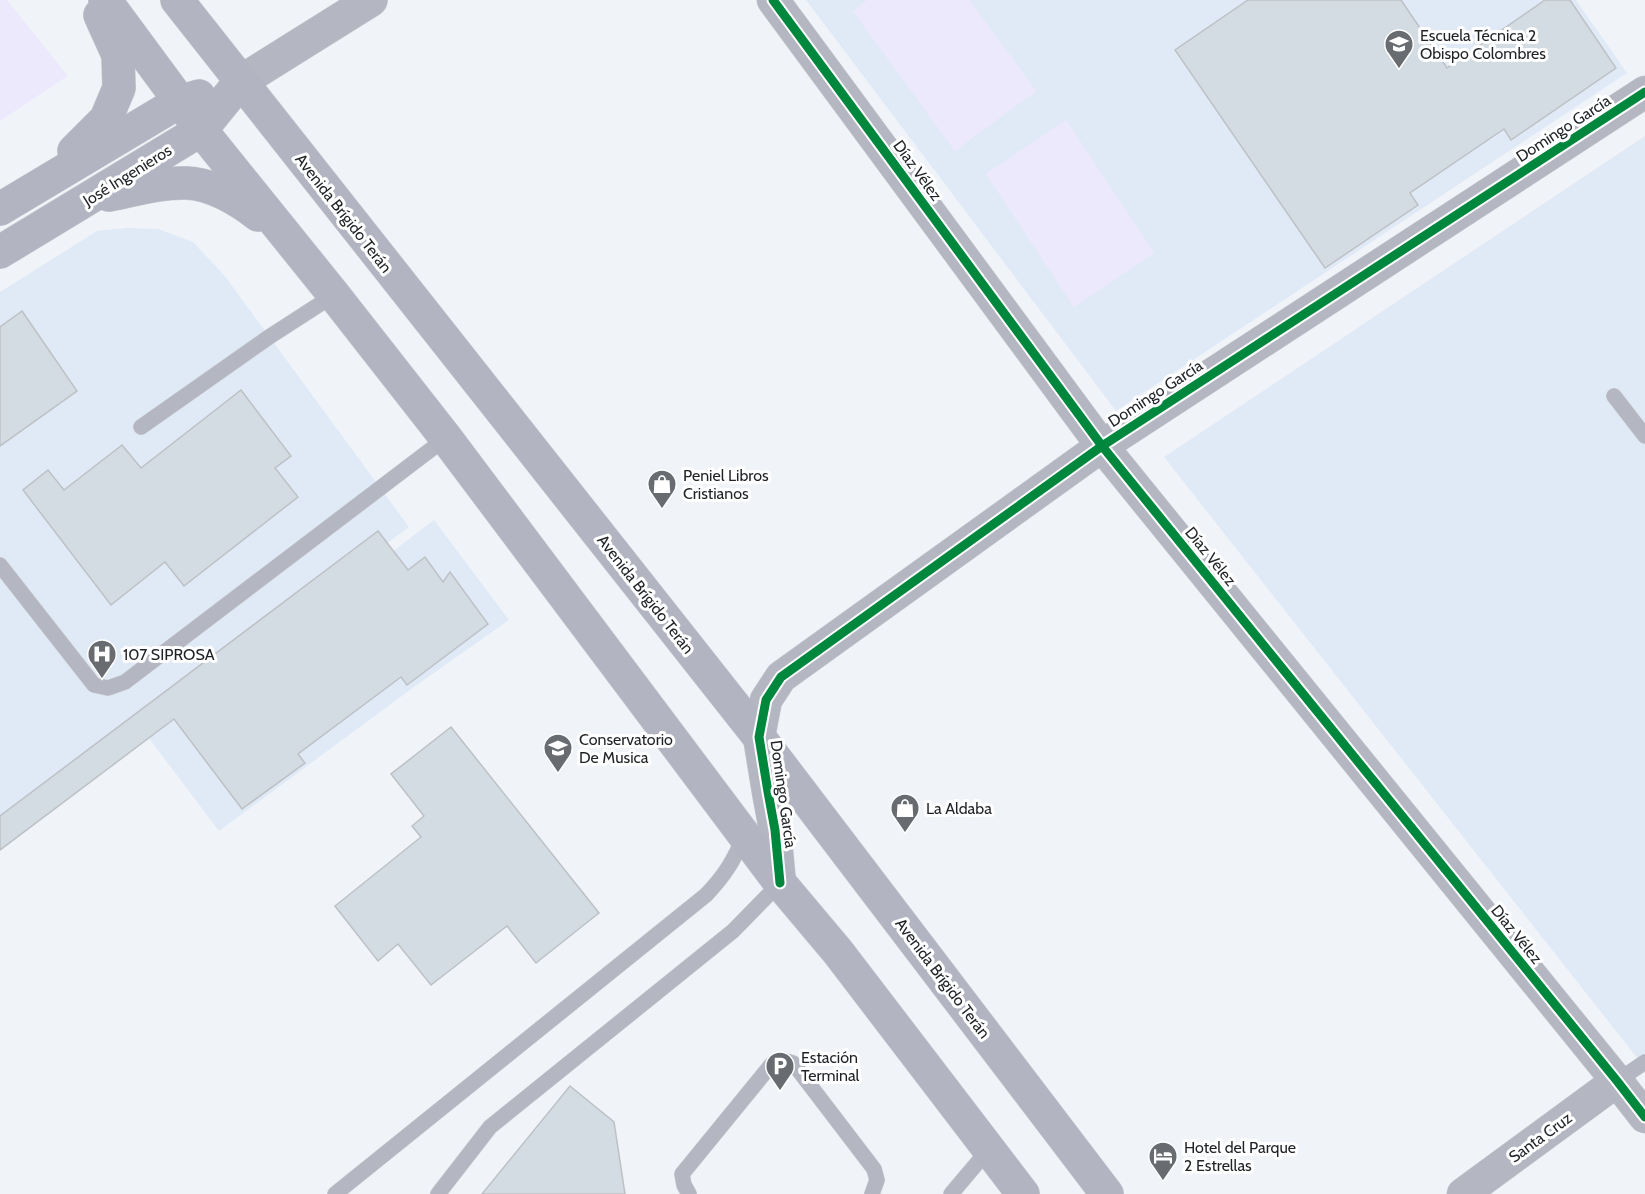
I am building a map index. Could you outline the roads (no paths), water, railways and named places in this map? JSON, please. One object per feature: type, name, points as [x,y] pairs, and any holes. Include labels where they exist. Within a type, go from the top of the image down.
[{"type":"main road","points":[[44,181],[106,118],[119,88],[118,55],[93,0]]},
{"type":"main road","points":[[105,0],[179,102],[446,438],[780,883],[838,952],[1023,1194]]},
{"type":"main road","name":"Avenida Brígido Terán","points":[[177,0],[759,737],[1107,1194]]},
{"type":"main road","name":"José Ingenieros","points":[[0,209],[179,102],[240,82]]},
{"type":"main road","name":"José Ingenieros","points":[[0,252],[201,130],[240,82]]},
{"type":"main road","points":[[87,200],[159,185],[188,183],[218,190],[246,206],[290,241]]},
{"type":"street","name":"José Ingenieros","points":[[240,82],[371,0]]},
{"type":"street","name":"Díaz Vélez","points":[[773,0],[1102,446],[1645,1117]]},
{"type":"street","name":"Domingo García","points":[[780,883],[776,830],[759,737],[766,700],[781,677],[1102,446],[1645,92]]},
{"type":"street","name":"Santa Cruz","points":[[1463,1194],[1617,1081]]},
{"type":"lane","points":[[141,427],[269,337],[334,295]]},
{"type":"lane","points":[[1614,396],[1645,436]]},
{"type":"lane","points":[[0,565],[94,685],[108,688],[125,682],[446,438]]},
{"type":"lane","points":[[334,1194],[706,895],[722,879],[734,860],[745,834]]},
{"type":"lane","points":[[438,1194],[490,1126],[733,931],[780,883]]},
{"type":"lane","points":[[689,1194],[682,1174],[771,1065],[782,1060],[793,1063],[873,1169],[877,1180],[872,1194]]},
{"type":"lane","points":[[1617,1081],[1645,1062]]},
{"type":"lane","points":[[951,1194],[989,1149]]},
{"type":"place","name":"Escuela Técnica 2 Obispo Colombres","points":[[1399,70]]},
{"type":"place","name":"Peniel Libros Cristianos","points":[[662,510]]},
{"type":"place","name":"107 SIPROSA","points":[[102,680]]},
{"type":"place","name":"Conservatorio De Musica","points":[[558,774]]},
{"type":"place","name":"La Aldaba","points":[[905,834]]},
{"type":"place","name":"Estación Terminal","points":[[780,1092]]},
{"type":"place","name":"Hotel del Parque 2 Estrellas","points":[[1163,1182]]}]
